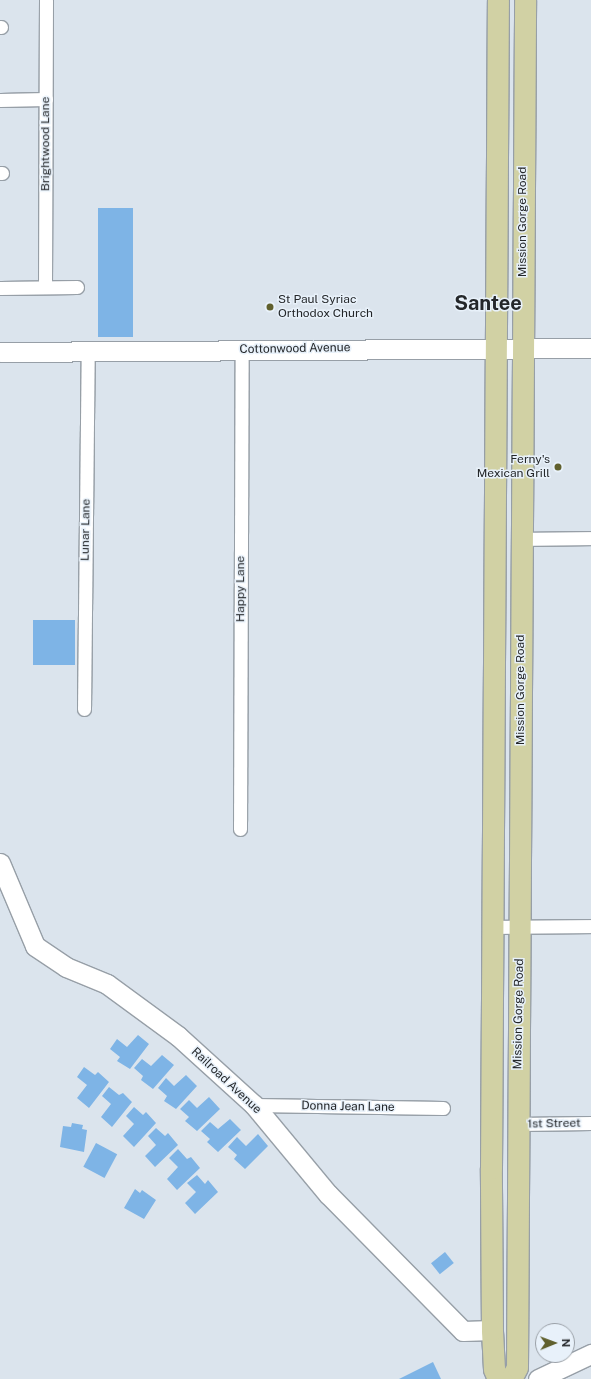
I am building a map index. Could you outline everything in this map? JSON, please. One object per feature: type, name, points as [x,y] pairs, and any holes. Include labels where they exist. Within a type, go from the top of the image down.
[{"type":"main road","name":"Mission Gorge Road","points":[[498,0],[498,348],[492,1330],[494,1369],[498,1379]]},
{"type":"main road","name":"Mission Gorge Road","points":[[511,1379],[517,1367],[525,0]]},
{"type":"street","name":"Brightwood Lane","points":[[45,287],[46,0]]},
{"type":"street","points":[[0,100],[46,99]]},
{"type":"street","points":[[0,288],[77,287]]},
{"type":"street","name":"Cottonwood Avenue","points":[[0,352],[591,348]]},
{"type":"street","name":"Happy Lane","points":[[240,829],[242,350]]},
{"type":"street","name":"Lunar Lane","points":[[84,709],[88,352]]},
{"type":"street","points":[[521,539],[591,538]]},
{"type":"street","name":"Railroad Avenue","points":[[0,863],[35,946],[66,967],[107,984],[178,1036],[254,1105],[328,1194],[463,1331],[492,1330]]},
{"type":"street","points":[[494,927],[591,926]]},
{"type":"street","name":"Donna Jean Lane","points":[[254,1105],[443,1108]]},
{"type":"street","name":"1st Street","points":[[518,1124],[591,1123]]},
{"type":"street","points":[[538,1379],[591,1354]]},
{"type":"building","points":[[98,208],[133,208],[133,337],[98,337]]},
{"type":"building","points":[[33,620],[75,620],[75,665],[33,665]]},
{"type":"building","points":[[138,1035],[149,1044],[130,1069],[117,1061],[120,1057],[110,1049],[117,1039],[127,1047]]},
{"type":"building","points":[[162,1055],[174,1065],[153,1089],[141,1080],[143,1076],[134,1068],[142,1059],[151,1066]]},
{"type":"building","points":[[84,1067],[95,1075],[98,1072],[109,1082],[89,1108],[77,1098],[87,1085],[77,1077]]},
{"type":"building","points":[[186,1075],[197,1086],[176,1109],[164,1101],[167,1096],[158,1088],[166,1078],[174,1086]]},
{"type":"building","points":[[109,1087],[119,1095],[123,1093],[132,1102],[112,1127],[101,1117],[111,1104],[102,1096]]},
{"type":"building","points":[[209,1097],[220,1109],[197,1131],[185,1121],[189,1117],[180,1109],[189,1100],[197,1108]]},
{"type":"building","points":[[134,1107],[143,1115],[146,1112],[156,1123],[134,1147],[123,1136],[134,1124],[126,1116]]},
{"type":"building","points":[[230,1119],[241,1130],[218,1152],[207,1142],[210,1139],[201,1131],[210,1122],[218,1129]]},
{"type":"building","points":[[72,1123],[83,1125],[82,1129],[87,1130],[84,1152],[60,1147],[63,1126],[71,1127]]},
{"type":"building","points":[[156,1128],[165,1136],[168,1133],[178,1145],[155,1167],[145,1156],[156,1145],[148,1136]]},
{"type":"building","points":[[258,1134],[268,1146],[245,1169],[234,1159],[237,1155],[228,1147],[237,1137],[246,1146]]},
{"type":"building","points":[[96,1143],[117,1154],[105,1178],[83,1167]]},
{"type":"building","points":[[178,1149],[187,1159],[191,1157],[200,1168],[177,1190],[167,1179],[178,1167],[169,1158]]},
{"type":"building","points":[[197,1175],[205,1184],[208,1180],[218,1192],[195,1214],[185,1203],[196,1192],[187,1183]]},
{"type":"building","points":[[135,1189],[140,1193],[142,1190],[156,1200],[144,1219],[124,1208]]},
{"type":"building","points":[[445,1252],[454,1263],[440,1274],[431,1263]]},
{"type":"building","points":[[433,1362],[441,1379],[399,1379]]},
{"type":"place","name":"St Paul Syriac Orthodox Church","points":[[270,307]]},
{"type":"place","name":"Ferny's Mexican Grill","points":[[558,467]]},
{"type":"district","name":"Santee","points":[[488,303]]}]
